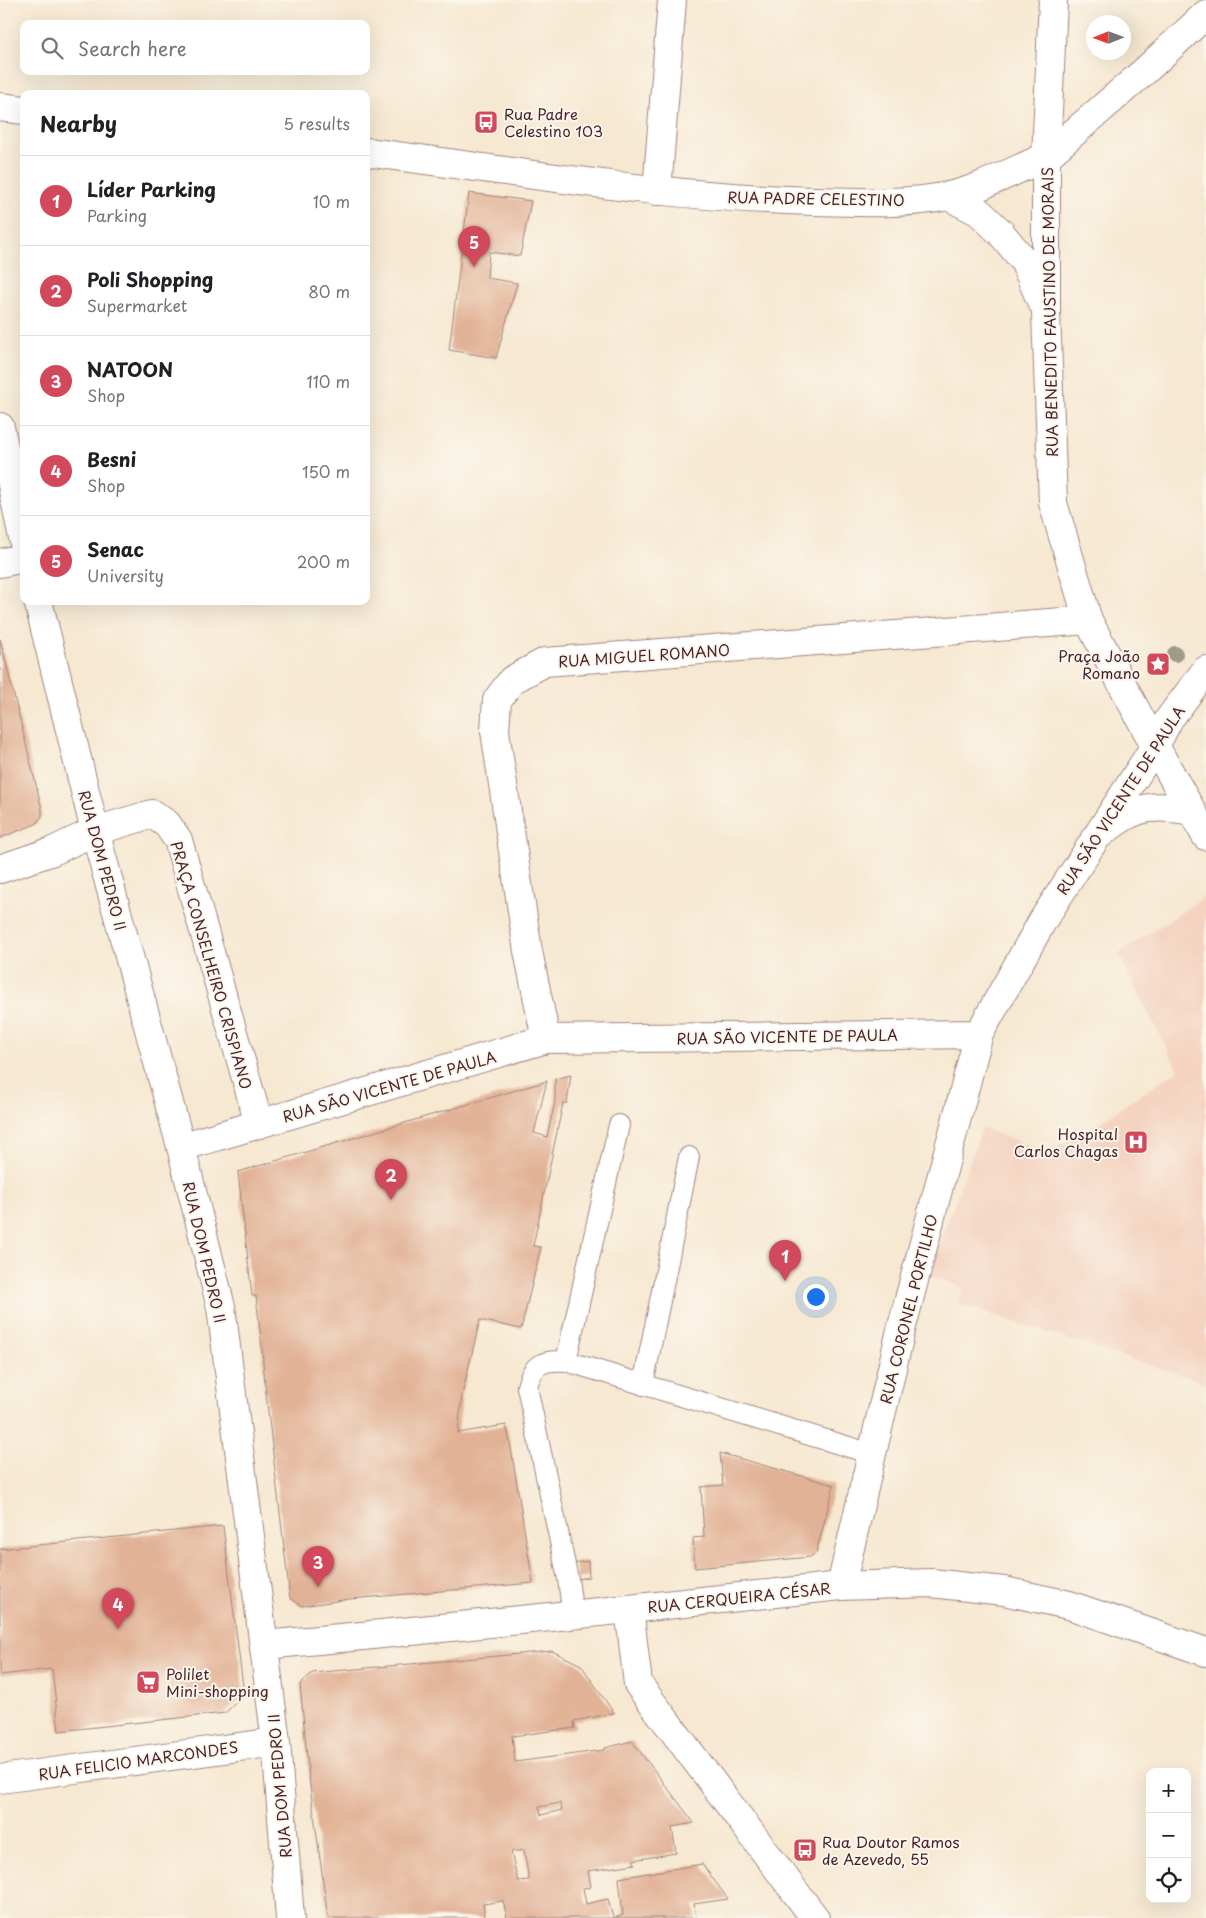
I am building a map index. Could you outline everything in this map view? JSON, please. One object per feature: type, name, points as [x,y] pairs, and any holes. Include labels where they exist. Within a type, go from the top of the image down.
[{"type":"street","points":[[657,191],[672,0]]},
{"type":"street","name":"RUA BENEDITO FAUSTINO DE MORAIS","points":[[1052,0],[1046,157],[1046,312],[1053,503],[1088,620]]},
{"type":"street","name":"RUA PADRE CELESTINO","points":[[370,153],[657,191],[784,200],[852,202],[891,202],[948,196],[979,186],[1046,157],[1147,69],[1206,14]]},
{"type":"street","points":[[0,107],[20,110]]},
{"type":"street","points":[[948,196],[978,212],[1000,232],[1024,261],[1046,312]]},
{"type":"street","points":[[0,427],[20,523]]},
{"type":"street","points":[[0,563],[20,559]]},
{"type":"street","name":"RUA DOM PEDRO II","points":[[39,605],[95,831],[181,1147],[221,1307],[276,1742],[290,1918]]},
{"type":"street","points":[[1088,620],[1155,746],[1206,836]]},
{"type":"street","name":"RUA MIGUEL ROMANO","points":[[546,1039],[528,951],[495,732],[497,700],[512,680],[544,662],[1088,620]]},
{"type":"street","name":"RUA SÃO VICENTE DE PAULA","points":[[181,1147],[546,1039],[979,1034],[1043,920],[1155,746],[1169,719],[1206,670]]},
{"type":"street","points":[[1095,838],[1120,818],[1145,808],[1169,807],[1191,811]]},
{"type":"street","name":"PRAÇA CONSELHEIRO CRISPIANO","points":[[95,831],[152,814],[167,824],[178,840],[259,1124]]},
{"type":"street","points":[[0,869],[52,851],[95,831]]},
{"type":"street","name":"RUA CORONEL PORTILHO","points":[[840,1586],[901,1330],[979,1034]]},
{"type":"street","name":"RUA CERQUEIRA CÉSAR","points":[[264,1645],[573,1616],[840,1586],[931,1583],[1004,1591],[1068,1605],[1206,1652]]},
{"type":"street","points":[[628,1609],[638,1684],[816,1918]]},
{"type":"street","name":"RUA FELICIO MARCONDES","points":[[0,1779],[276,1742]]},
{"type":"lane","points":[[566,1361],[620,1125]]},
{"type":"lane","points":[[643,1385],[689,1157]]},
{"type":"lane","points":[[573,1616],[568,1580],[527,1388],[530,1374],[548,1361],[566,1361],[872,1454]]},
{"type":"shaded area","name":"Hospital Carlos Chagas","points":[[1206,896],[1206,1383],[958,1304],[964,1288],[928,1274],[982,1128],[1046,1152],[1086,1131],[1178,1070],[1118,954]]},
{"type":"building","points":[[469,193],[531,201],[520,256],[489,252],[487,278],[517,283],[496,358],[449,350]]},
{"type":"building","points":[[0,639],[42,809],[42,816],[36,824],[0,838]]},
{"type":"building","points":[[571,1075],[567,1103],[563,1103],[533,1246],[541,1247],[521,1329],[480,1320],[462,1395],[458,1433],[506,1425],[533,1583],[350,1599],[302,1606],[290,1598],[256,1296],[252,1296],[238,1172],[547,1081],[534,1133],[547,1137],[555,1102],[555,1079]]},
{"type":"building","points":[[720,1453],[834,1485],[816,1553],[810,1557],[695,1568],[693,1538],[704,1537],[701,1487],[723,1485]]},
{"type":"building","points":[[223,1526],[244,1695],[225,1713],[59,1731],[52,1669],[0,1675],[0,1549]]},
{"type":"building","points":[[588,1561],[589,1577],[577,1579],[575,1563]]},
{"type":"building","points":[[552,1651],[581,1665],[614,1713],[574,1721],[575,1728],[512,1736],[515,1762],[605,1750],[605,1748],[632,1741],[694,1823],[672,1827],[676,1853],[633,1860],[635,1864],[588,1871],[591,1887],[583,1888],[586,1904],[608,1899],[613,1918],[507,1918],[503,1901],[483,1904],[485,1918],[328,1918],[309,1778],[300,1684],[312,1673]],"holes":[[[560,1803],[562,1810],[541,1815],[539,1807]],[[524,1850],[529,1880],[518,1881],[511,1852]]]},
{"type":"building","points":[[702,1864],[728,1899],[694,1904],[696,1918],[613,1918],[623,1915],[619,1878]]},
{"type":"place","name":"Rua Padre Celestino 103","points":[[486,122]]},
{"type":"place","name":"Senac","points":[[474,267]]},
{"type":"place","name":"Praça João Romano","points":[[1158,664]]},
{"type":"place","name":"Hospital Carlos Chagas","points":[[1136,1142]]},
{"type":"place","name":"Poli Shopping","points":[[391,1200]]},
{"type":"place","name":"Líder Parking","points":[[785,1281]]},
{"type":"place","name":"NATOON","points":[[318,1587]]},
{"type":"place","name":"Besni","points":[[118,1629]]},
{"type":"place","name":"Polilet Mini-shopping","points":[[148,1682]]},
{"type":"place","name":"Rua Doutor Ramos de Azevedo, 55","points":[[805,1850]]}]
